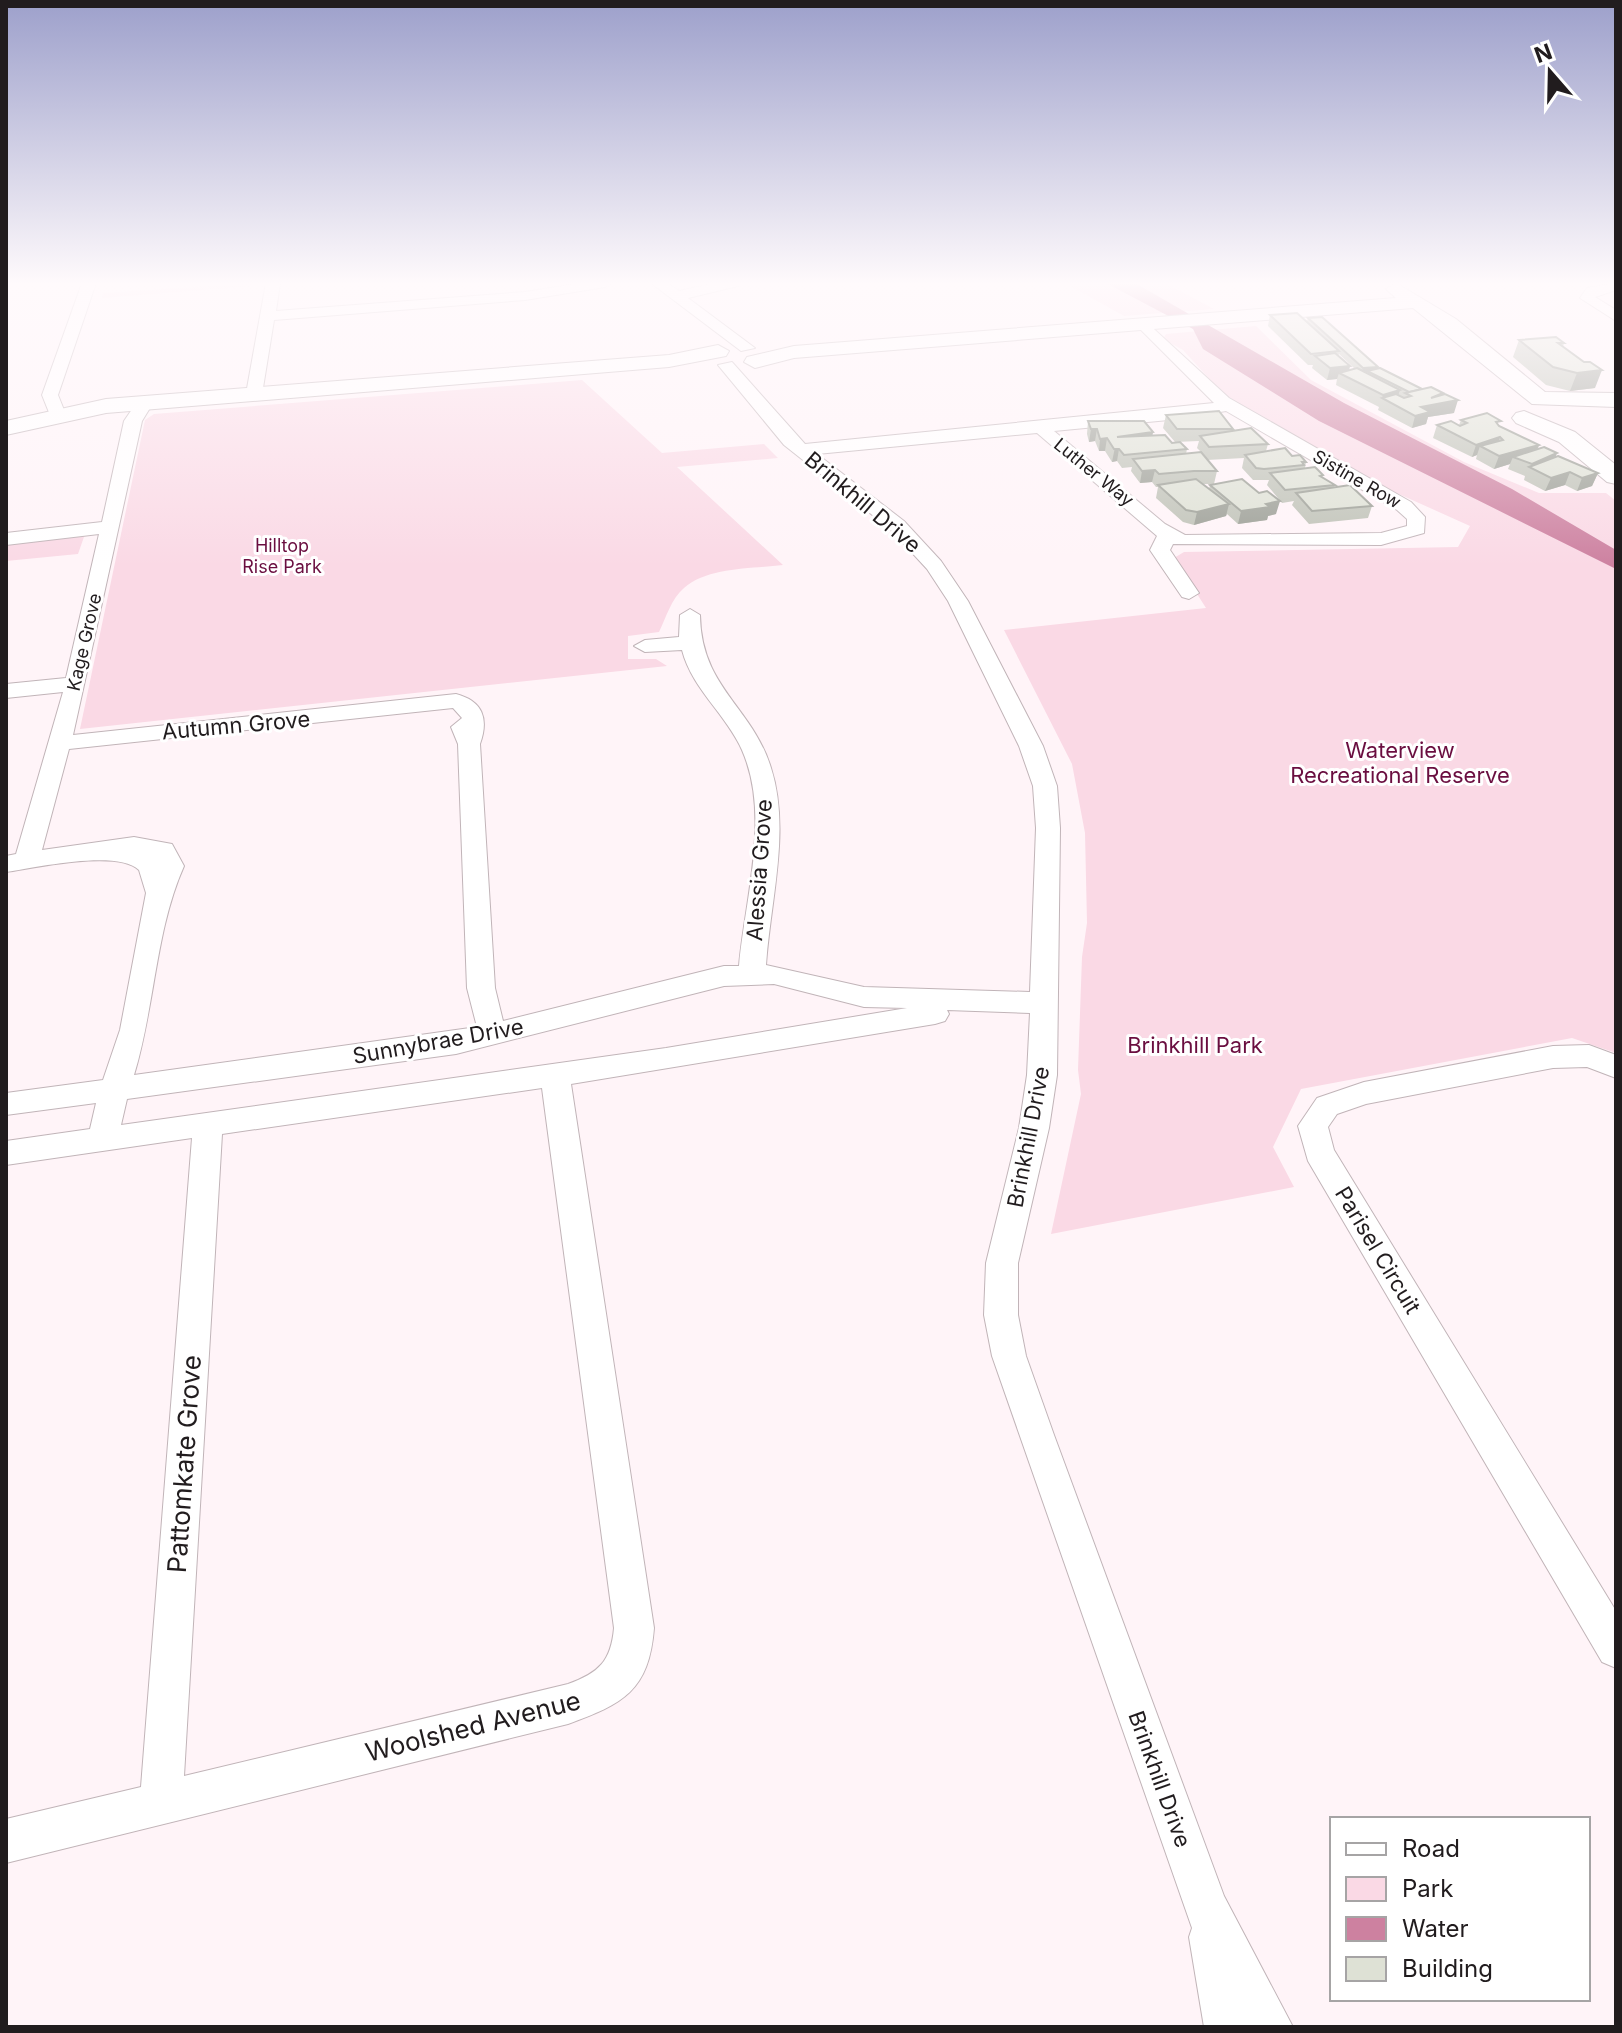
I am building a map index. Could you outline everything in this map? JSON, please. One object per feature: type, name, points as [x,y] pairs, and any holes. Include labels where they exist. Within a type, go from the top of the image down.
[{"type":"street","points":[[56,378],[50,395],[58,415]]},
{"type":"street","points":[[254,394],[257,378]]},
{"type":"street","points":[[6,428],[58,415],[254,394],[457,378]]},
{"type":"street","name":"Brinkhill Drive","points":[[756,378],[774,422],[802,450],[897,525],[934,565],[958,601],[1031,746],[1045,786],[1048,828],[1042,1075],[1002,1263],[1001,1315],[1009,1356],[1036,1435],[1206,1908],[1270,2027]]},
{"type":"street","name":"Sistine Row","points":[[1167,536],[1199,542],[1381,539],[1398,537],[1417,529],[1416,517],[1404,506],[1229,405],[1199,378]]},
{"type":"street","points":[[1490,378],[1502,401],[1524,418],[1609,400]]},
{"type":"street","points":[[1510,378],[1553,413],[1616,477]]},
{"type":"street","points":[[1502,401],[1513,397],[1553,413]]},
{"type":"street","points":[[802,450],[1200,412],[1229,405]]},
{"type":"street","name":"Kage Grove","points":[[16,863],[59,743],[76,684],[136,409]]},
{"type":"street","name":"Luther Way","points":[[1041,427],[1059,446],[1132,502],[1150,524],[1167,536]]},
{"type":"street","points":[[6,539],[110,527]]},
{"type":"street","points":[[1167,536],[1160,550],[1189,593]]},
{"type":"street","name":"Alessia Grove","points":[[690,615],[691,656],[743,733],[761,767],[768,807],[752,973]]},
{"type":"street","points":[[645,646],[689,643]]},
{"type":"street","points":[[6,691],[76,684]]},
{"type":"street","name":"Autumn Grove","points":[[59,743],[412,707],[438,708],[458,716],[469,744],[481,988],[493,1035]]},
{"type":"street","points":[[16,863],[85,855],[121,855],[145,861],[159,893],[118,1137]]},
{"type":"street","name":"Sunnybrae Drive","points":[[6,1104],[493,1035],[682,984],[752,973],[774,974],[866,1010]]},
{"type":"street","name":"Sunnybrae Drive","points":[[6,1153],[727,1050],[866,1010],[1044,1010]]},
{"type":"street","name":"Parisel Circuit","points":[[1616,1067],[1589,1056],[1553,1057],[1356,1095],[1327,1106],[1313,1126],[1319,1152],[1616,1648]]},
{"type":"street","name":"Woolshed Avenue","points":[[6,1841],[568,1704],[619,1680],[633,1659],[634,1628],[555,1075]]},
{"type":"street","name":"Pattomkate Grove","points":[[161,1805],[208,1124]]},
{"type":"street","name":"Brinkhill Drive","points":[[1206,1908],[1227,2027]]},
{"type":"green space","name":"Waterview Recreational Reserve","points":[[1208,378],[1309,378],[1464,462],[1539,493],[1606,493],[1616,501],[1616,1053],[1572,1038],[1301,1089],[1273,1147],[1294,1187],[1051,1234],[1081,1094],[1078,1070],[1082,957],[1087,923],[1085,833],[1072,764],[1004,630],[1206,608],[1174,558],[1184,552],[1458,547],[1470,526],[1390,490],[1223,394]]},
{"type":"green space","name":"Hilltop Rise Park","points":[[582,380],[662,453],[764,444],[778,458],[677,467],[783,565],[731,570],[694,581],[676,598],[659,632],[628,636],[628,659],[656,659],[667,666],[80,729],[145,420],[154,414]]},
{"type":"green space","points":[[85,534],[78,554],[6,561],[6,543]]},
{"type":"water","points":[[1250,378],[1300,378],[1512,489],[1616,550],[1616,569],[1319,421]]},
{"type":"building","points":[[1349,378],[1376,378],[1400,390],[1383,395]]},
{"type":"building","points":[[1381,378],[1400,378],[1422,389],[1409,392]]},
{"type":"building","points":[[1431,387],[1443,393],[1431,398],[1445,394],[1458,400],[1421,407],[1430,412],[1415,416],[1382,398],[1396,394],[1404,398],[1411,396],[1405,393]]},
{"type":"building","points":[[1219,411],[1233,429],[1177,429],[1166,415]]},
{"type":"building","points":[[1487,413],[1501,421],[1496,422],[1499,426],[1539,445],[1499,456],[1480,446],[1503,440],[1500,437],[1476,445],[1437,425],[1451,421],[1460,426],[1467,423],[1461,420]]},
{"type":"building","points":[[1088,421],[1144,421],[1153,432],[1117,437],[1165,435],[1172,443],[1180,442],[1187,449],[1124,455],[1119,449],[1114,449],[1107,438],[1100,439],[1097,429],[1091,429]]},
{"type":"building","points":[[1251,428],[1268,444],[1209,447],[1200,436]]},
{"type":"building","points":[[1544,447],[1557,453],[1532,464],[1513,457]]},
{"type":"building","points":[[1285,448],[1292,456],[1300,455],[1306,462],[1302,462],[1304,465],[1256,468],[1245,455]]},
{"type":"building","points":[[1201,452],[1217,471],[1159,474],[1155,470],[1142,471],[1133,459]]},
{"type":"building","points":[[1558,456],[1598,473],[1582,478],[1570,472],[1551,478],[1529,467]]},
{"type":"building","points":[[1315,467],[1323,475],[1320,476],[1335,485],[1285,490],[1270,473]]},
{"type":"building","points":[[1196,479],[1229,504],[1197,512],[1186,510],[1158,485]]},
{"type":"building","points":[[1242,479],[1259,493],[1267,491],[1280,501],[1266,504],[1270,507],[1241,511],[1210,485]]},
{"type":"building","points":[[1350,485],[1372,506],[1312,511],[1296,493]]},
{"type":"park label","name":"Brinkhill Park","points":[[1195,1045]]}]
